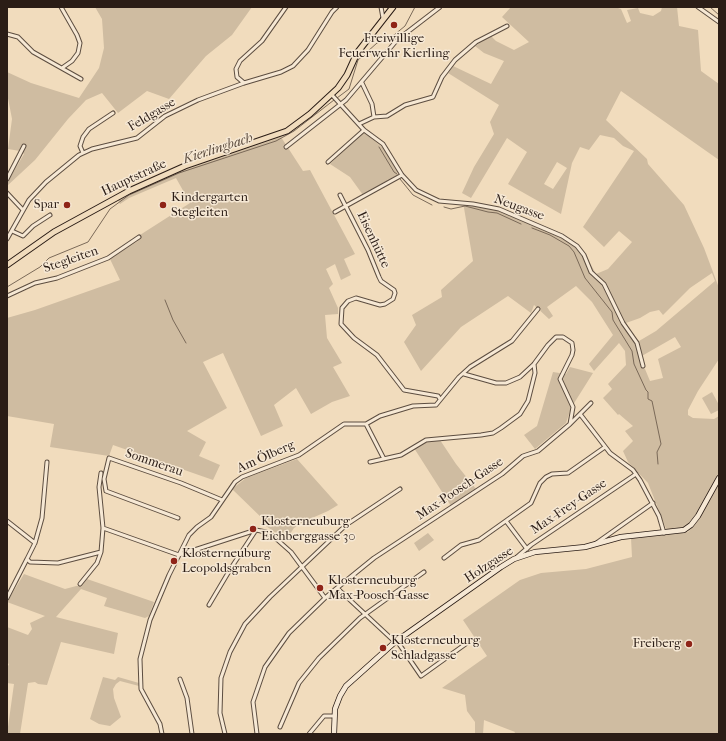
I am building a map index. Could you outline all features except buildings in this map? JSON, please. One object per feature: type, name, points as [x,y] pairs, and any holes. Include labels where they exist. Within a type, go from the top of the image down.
[{"type":"main road","name":"Hauptstraße","points":[[7,265],[54,232],[129,191],[185,166],[280,134],[302,120],[332,95],[344,80],[356,54],[375,27],[392,7]]},
{"type":"street","points":[[61,7],[77,35],[80,44],[78,53],[72,61],[62,68]]},
{"type":"street","points":[[244,83],[237,77],[236,69],[240,61],[262,41],[286,7]]},
{"type":"street","name":"Feldgasse","points":[[7,239],[29,200],[46,182],[83,153],[92,149],[137,138],[165,116],[244,83],[281,72],[293,66],[308,50],[332,12],[337,7]]},
{"type":"street","points":[[381,7],[383,18]]},
{"type":"street","points":[[286,147],[362,83],[397,40],[440,7]]},
{"type":"street","points":[[698,7],[719,22]]},
{"type":"street","points":[[359,124],[374,117],[387,116],[405,105],[433,97],[442,77],[455,60],[476,42],[507,26]]},
{"type":"street","points":[[7,34],[18,37],[33,52],[81,79]]},
{"type":"street","points":[[362,83],[372,104],[374,117]]},
{"type":"street","name":"Neugasse","points":[[332,95],[364,130],[383,144],[402,174],[416,190],[439,201],[473,204],[499,209],[562,236],[577,246],[584,255],[591,272],[604,284],[623,323],[637,342],[643,366]]},
{"type":"street","points":[[83,153],[80,146],[83,137],[90,129],[113,113]]},
{"type":"street","points":[[328,162],[364,130]]},
{"type":"street","points":[[7,179],[24,146]]},
{"type":"street","points":[[335,212],[402,174]]},
{"type":"street","points":[[7,193],[23,210]]},
{"type":"street","name":"Eisenhütte","points":[[340,196],[347,206],[379,277],[394,290],[395,293],[393,299],[380,305],[356,298],[348,301],[342,308],[341,324],[354,338],[377,355],[404,390],[438,396],[440,399]]},
{"type":"street","points":[[12,231],[22,237],[33,226],[50,215]]},
{"type":"street","name":"Stegleiten","points":[[7,296],[35,283],[57,278],[108,258],[139,237]]},
{"type":"street","name":"Am Ölberg","points":[[162,734],[160,724],[141,689],[140,659],[150,620],[179,555],[190,535],[197,527],[211,517],[235,482],[242,477],[299,454],[344,424],[366,424],[380,416],[413,406],[436,405],[470,367],[512,340],[538,309]]},
{"type":"street","points":[[464,374],[496,383],[506,383],[520,377],[534,364],[548,344],[556,337],[563,337],[572,343],[573,350],[560,379],[573,407],[570,424]]},
{"type":"street","points":[[370,462],[401,455],[426,440],[481,436],[493,433],[520,414],[528,401],[535,373],[534,364]]},
{"type":"street","name":"Max-Poosch-Gasse","points":[[257,734],[252,702],[265,667],[289,633],[325,598],[374,558],[502,474],[523,456],[538,450],[570,424],[591,403]]},
{"type":"street","points":[[580,414],[610,453],[636,474],[661,520],[664,533]]},
{"type":"street","points":[[366,424],[384,459]]},
{"type":"street","points":[[444,558],[461,545],[479,540],[531,504],[540,483],[546,477],[552,474],[568,473],[605,447]]},
{"type":"street","name":"Sommerau","points":[[178,518],[106,491],[104,478],[109,458],[181,483],[222,500]]},
{"type":"street","points":[[7,598],[35,543],[42,518],[47,462]]},
{"type":"street","points":[[80,584],[97,563],[101,552],[104,528],[99,486],[100,473]]},
{"type":"street","name":"Max-Frey-Gasse","points":[[514,559],[531,545],[636,474]]},
{"type":"street","name":"Holzgasse","points":[[334,734],[334,716],[337,702],[346,686],[396,642],[514,559],[535,552],[594,545],[616,538],[680,531],[691,525],[698,516],[719,478]]},
{"type":"street","points":[[225,734],[219,702],[221,678],[230,652],[245,624],[260,606],[346,525],[400,489]]},
{"type":"street","points":[[594,545],[652,503]]},
{"type":"street","points":[[7,521],[35,543]]},
{"type":"street","points":[[506,521],[527,549]]},
{"type":"street","points":[[104,528],[179,555],[256,530],[273,536],[283,544],[302,566],[325,598]]},
{"type":"street","points":[[209,606],[231,568],[256,530]]},
{"type":"street","points":[[612,531],[616,538]]},
{"type":"street","points":[[531,545],[535,552]]},
{"type":"street","points":[[28,559],[30,562],[58,563],[101,552]]},
{"type":"street","points":[[280,727],[295,691],[310,667],[365,614],[424,572]]},
{"type":"street","points":[[337,588],[396,642],[421,676],[467,643]]},
{"type":"street","points":[[180,679],[187,698],[192,734]]},
{"type":"street","points":[[309,734],[324,716],[334,716]]},
{"type":"shaded area","points":[[95,7],[252,7],[232,35],[206,56],[169,99],[147,91],[118,113],[102,93],[86,100],[68,119],[35,160],[7,186],[7,183],[24,154],[20,151],[8,149],[12,119],[7,93],[7,72],[31,83],[79,98],[99,68],[104,48],[102,19]]},
{"type":"shaded area","points":[[511,7],[615,7],[621,9],[627,23],[631,21],[627,10],[638,8],[640,13],[653,16],[661,11],[662,7],[677,7],[679,26],[698,30],[701,71],[719,84],[719,160],[621,91],[606,120],[647,159],[648,164],[684,205],[704,248],[719,288],[719,359],[698,391],[688,410],[688,415],[693,418],[714,419],[719,416],[719,473],[697,514],[690,524],[684,528],[667,531],[648,483],[628,462],[623,451],[633,441],[625,431],[633,426],[619,414],[618,415],[603,398],[612,389],[608,384],[626,365],[625,351],[619,343],[594,371],[589,364],[613,335],[592,302],[576,286],[547,307],[553,316],[549,319],[534,305],[531,313],[508,296],[461,327],[421,371],[404,342],[416,325],[412,315],[442,297],[441,290],[473,261],[463,202],[498,207],[563,235],[585,254],[596,274],[608,269],[632,242],[619,231],[604,247],[583,227],[634,151],[623,146],[614,138],[600,135],[589,150],[580,147],[572,163],[561,214],[508,184],[527,152],[507,138],[471,198],[462,193],[474,167],[494,134],[490,122],[499,105],[448,73],[453,66],[491,84],[504,61],[484,53],[475,46],[490,35],[496,41],[514,50],[529,42],[502,17]],"holes":[[[557,162],[567,168],[553,189],[544,184]],[[712,273],[715,281],[656,331],[639,341],[631,333],[626,323],[640,318],[650,312],[659,310],[663,315],[690,288]],[[675,337],[681,347],[658,359],[663,378],[650,381],[640,357]]]},
{"type":"shaded area","points":[[364,132],[383,148],[398,172],[397,175],[363,195],[350,177],[330,164]]},
{"type":"shaded area","points":[[281,137],[303,171],[310,170],[355,254],[344,259],[351,275],[341,280],[335,264],[326,269],[333,284],[329,288],[338,308],[338,314],[325,315],[327,338],[342,363],[333,367],[350,396],[332,402],[311,414],[296,388],[274,405],[283,426],[261,436],[223,353],[203,362],[227,408],[187,431],[206,442],[199,456],[220,465],[213,480],[113,445],[109,456],[50,447],[54,424],[7,416],[7,318],[35,310],[120,280],[110,259],[138,241],[140,235],[190,203],[176,178],[129,198],[120,204],[118,200],[126,195],[182,171]]},
{"type":"shaded area","points":[[570,367],[593,373],[571,408],[566,423],[535,449],[524,435],[537,426],[553,372],[566,374]]},
{"type":"shaded area","points":[[712,392],[719,405],[719,410],[711,414],[702,398]]},
{"type":"shaded area","points":[[440,440],[456,464],[476,489],[451,506],[414,448],[428,441]]},
{"type":"shaded area","points":[[297,459],[338,505],[294,528],[286,540],[266,526],[267,523],[232,489],[246,478]]},
{"type":"shaded area","points":[[719,484],[719,734],[514,734],[515,732],[484,720],[483,734],[475,734],[475,722],[467,711],[465,695],[442,688],[487,656],[463,620],[520,580],[541,573],[586,569],[632,557],[631,538],[688,532],[697,522]]},
{"type":"shaded area","points":[[428,533],[434,540],[419,551],[414,543]]},
{"type":"shaded area","points":[[24,574],[65,589],[80,585],[87,579],[154,602],[149,616],[145,618],[104,606],[107,598],[81,589],[56,617],[118,633],[114,654],[61,642],[47,685],[38,684],[35,682],[28,683],[20,734],[7,734],[14,684],[7,683],[7,668],[9,664],[7,663],[7,627],[28,635],[32,629],[30,623],[45,616],[7,602]]},
{"type":"shaded area","points":[[103,677],[115,680],[118,677],[139,683],[139,686],[120,681],[116,684],[113,689],[114,698],[121,717],[110,726],[99,724],[90,719]]},
{"type":"waterway","name":"Kierlingbach","points":[[337,98],[349,89],[358,60],[377,43],[394,35],[405,26],[415,7]]},
{"type":"waterway","points":[[710,7],[719,15]]},
{"type":"waterway","name":"Kierlingbach","points":[[7,287],[40,267],[49,258],[88,242],[110,209],[129,195],[179,173],[276,141],[294,131],[334,100]]},
{"type":"waterway","points":[[379,147],[394,172],[397,174]]},
{"type":"waterway","points":[[400,179],[413,195],[432,205]]},
{"type":"waterway","points":[[444,207],[451,209],[465,206],[497,213],[521,224]]},
{"type":"waterway","points":[[532,228],[550,235],[569,246],[574,252],[585,278],[612,312],[613,320],[632,351],[634,364],[648,392],[648,399],[652,401],[661,444],[657,452],[658,464]]},
{"type":"waterway","points":[[165,300],[173,320],[186,343]]},
{"type":"place","name":"Freiwillige Feuerwehr Kierling","points":[[394,25]]},
{"type":"place","name":"Spar","points":[[67,205]]},
{"type":"place","name":"Kindergarten Stegleiten","points":[[163,205]]},
{"type":"place","name":"Klosterneuburg Eichberggasse 30","points":[[253,529]]},
{"type":"place","name":"Klosterneuburg Leopoldsgraben","points":[[174,561]]},
{"type":"place","name":"Klosterneuburg Max-Poosch-Gasse","points":[[320,588]]},
{"type":"place","name":"Freiberg","points":[[689,644]]},
{"type":"place","name":"Klosterneuburg Schladgasse","points":[[383,648]]}]
